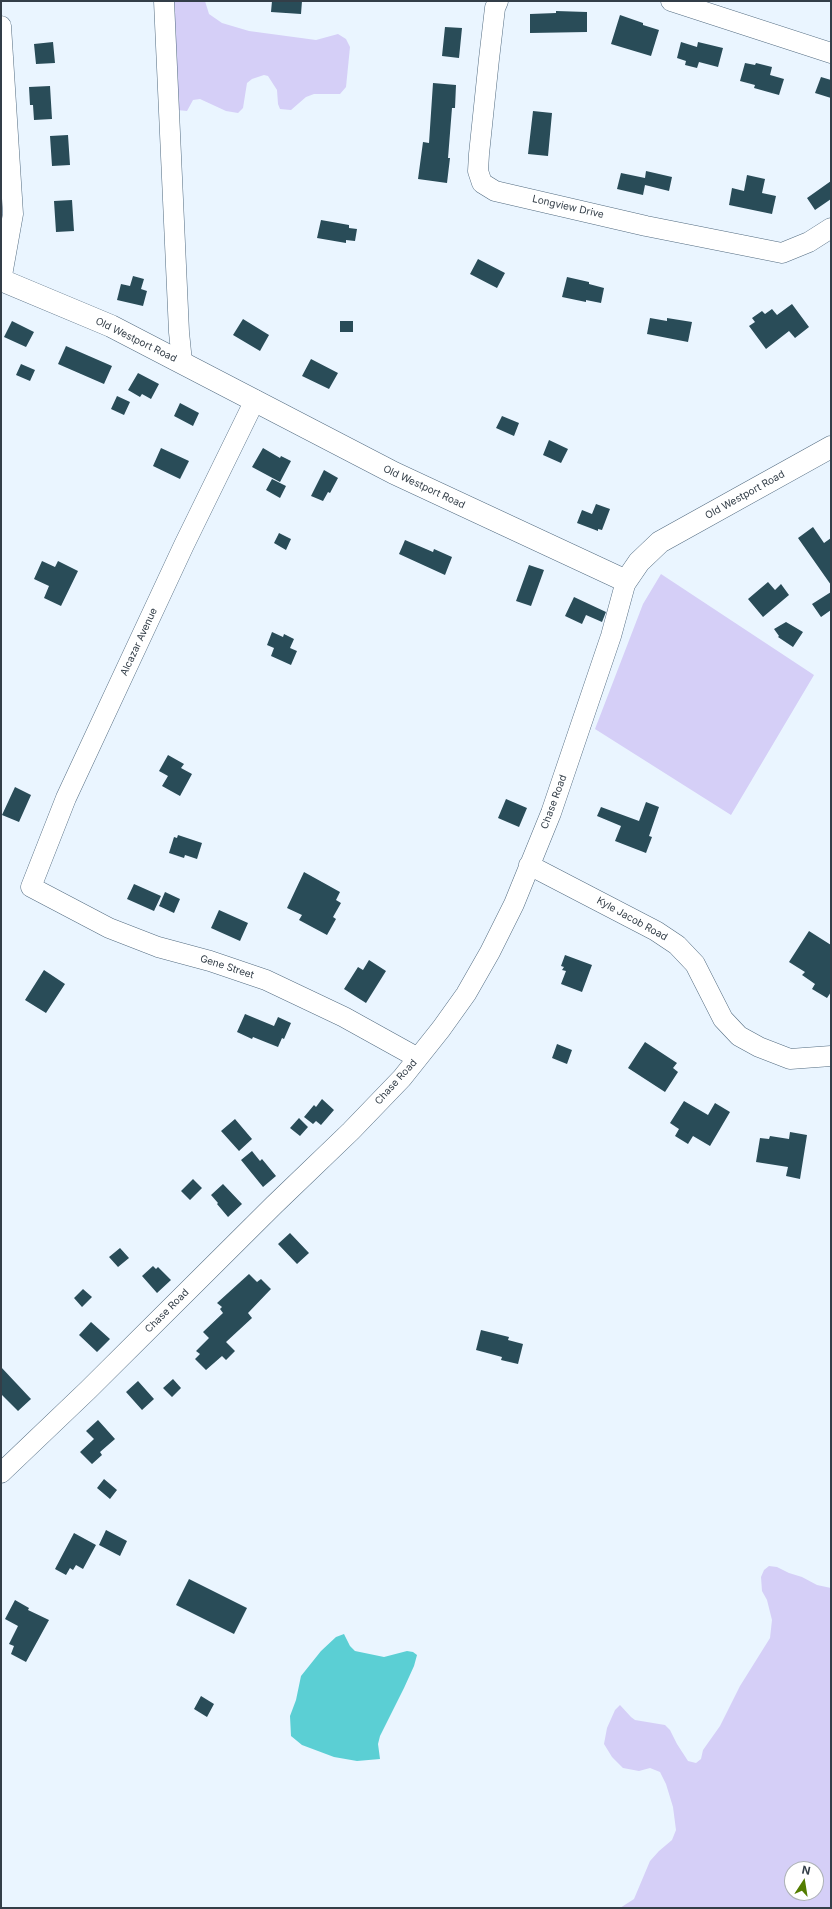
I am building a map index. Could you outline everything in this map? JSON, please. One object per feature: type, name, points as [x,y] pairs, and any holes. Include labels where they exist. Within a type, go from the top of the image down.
[{"type":"main road","name":"Old Westport Road","points":[[1,281],[111,326],[394,473],[626,581],[639,562],[660,542],[831,446]]},
{"type":"street","points":[[164,1],[179,332],[182,362]]},
{"type":"street","name":"Longview Drive","points":[[498,1],[495,8],[490,44],[478,154],[478,171],[482,183],[495,191],[646,226],[782,253],[809,242],[831,228]]},
{"type":"street","points":[[671,1],[831,53]]},
{"type":"street","points":[[1,26],[13,214],[1,281]]},
{"type":"street","name":"Alcazar Avenue","points":[[31,888],[69,791],[184,545],[255,400]]},
{"type":"street","name":"Chase Road","points":[[1,1473],[88,1390],[274,1205],[351,1131],[402,1078],[441,1029],[470,988],[490,952],[510,910],[551,813],[611,636],[626,581]]},
{"type":"street","name":"Kyle Jacob Road","points":[[529,865],[656,931],[678,945],[695,964],[723,1019],[739,1036],[759,1047],[790,1059],[831,1056]]},
{"type":"street","name":"Gene Street","points":[[31,888],[109,928],[151,944],[210,961],[266,980],[344,1017],[418,1058]]},
{"type":"shaded area","points":[[161,1],[205,1],[209,14],[222,23],[249,31],[316,40],[338,34],[346,39],[350,47],[346,87],[340,94],[314,94],[306,97],[291,110],[280,109],[277,90],[268,76],[264,75],[252,79],[247,83],[243,108],[238,113],[226,111],[200,99],[193,100],[187,111],[177,110]]},
{"type":"shaded area","points":[[661,574],[814,675],[731,815],[595,729],[643,604]]},
{"type":"shaded area","points":[[769,1566],[777,1567],[817,1585],[831,1588],[831,1908],[620,1908],[634,1899],[650,1861],[672,1840],[676,1830],[673,1807],[666,1784],[660,1772],[650,1768],[639,1771],[623,1768],[612,1757],[604,1744],[607,1728],[615,1710],[620,1705],[635,1720],[665,1725],[670,1730],[688,1761],[696,1763],[701,1759],[703,1750],[720,1726],[740,1686],[770,1638],[772,1620],[767,1600],[762,1591],[761,1577],[764,1570]]},
{"type":"water","points":[[344,1634],[350,1646],[355,1651],[384,1657],[407,1651],[413,1652],[417,1655],[414,1666],[404,1688],[380,1736],[378,1744],[380,1759],[357,1761],[334,1757],[302,1745],[291,1736],[290,1716],[296,1700],[301,1676],[321,1651],[336,1637]]},
{"type":"building","points":[[272,1],[302,1],[301,14],[271,12]]},
{"type":"building","points":[[556,11],[587,12],[587,32],[530,33],[530,14],[556,13]]},
{"type":"building","points":[[620,15],[659,30],[651,56],[611,44]]},
{"type":"building","points":[[445,27],[462,28],[459,58],[442,56]]},
{"type":"building","points":[[53,42],[55,63],[36,64],[34,44]]},
{"type":"building","points":[[681,42],[697,47],[698,42],[723,48],[718,67],[699,62],[697,68],[685,65],[686,61],[677,58]]},
{"type":"building","points":[[745,63],[755,65],[756,63],[772,67],[770,75],[784,79],[779,95],[754,88],[755,85],[740,81]]},
{"type":"building","points":[[821,77],[831,80],[831,98],[815,93]]},
{"type":"building","points":[[433,83],[456,85],[455,108],[452,108],[448,158],[450,158],[447,183],[418,179],[423,142],[429,143]]},
{"type":"building","points":[[50,86],[52,119],[34,120],[33,105],[30,105],[29,87]]},
{"type":"building","points":[[533,111],[552,113],[548,156],[528,154]]},
{"type":"building","points":[[68,135],[70,165],[52,166],[50,136]]},
{"type":"building","points":[[646,171],[672,177],[669,191],[645,185],[643,195],[617,189],[621,173],[645,178]]},
{"type":"building","points":[[747,175],[765,179],[762,193],[776,196],[772,214],[729,205],[732,188],[744,191]]},
{"type":"building","points":[[831,181],[831,199],[815,210],[807,198]]},
{"type":"building","points":[[72,200],[74,231],[56,232],[54,201]]},
{"type":"building","points":[[321,220],[349,225],[349,228],[357,229],[355,241],[346,240],[346,243],[317,238]]},
{"type":"building","points":[[478,259],[505,273],[497,288],[470,274]]},
{"type":"building","points":[[133,276],[144,279],[141,289],[147,291],[143,306],[117,300],[121,284],[130,286]]},
{"type":"building","points":[[567,277],[589,282],[589,284],[604,288],[601,303],[586,300],[586,302],[562,297]]},
{"type":"building","points":[[792,304],[809,327],[795,338],[789,331],[766,349],[749,326],[755,322],[752,318],[762,311],[765,314],[772,309],[777,315]]},
{"type":"building","points":[[650,318],[667,321],[667,318],[692,322],[688,342],[647,334]]},
{"type":"building","points":[[243,319],[269,335],[260,351],[233,335]]},
{"type":"building","points":[[12,321],[34,332],[26,347],[4,337]]},
{"type":"building","points":[[340,321],[353,321],[353,332],[340,332]]},
{"type":"building","points":[[66,346],[112,366],[104,384],[58,364]]},
{"type":"building","points":[[311,359],[338,373],[329,389],[302,376]]},
{"type":"building","points":[[21,364],[35,370],[30,381],[16,375]]},
{"type":"building","points":[[138,373],[159,384],[151,399],[142,394],[140,397],[128,390]]},
{"type":"building","points":[[117,396],[130,402],[124,415],[111,409]]},
{"type":"building","points":[[180,403],[199,413],[193,426],[174,416]]},
{"type":"building","points":[[502,416],[519,423],[514,436],[496,428]]},
{"type":"building","points":[[549,440],[568,449],[561,463],[543,455]]},
{"type":"building","points":[[161,448],[189,461],[180,479],[153,466]]},
{"type":"building","points":[[263,448],[280,458],[281,456],[291,461],[280,482],[252,467]]},
{"type":"building","points":[[324,470],[338,478],[330,493],[328,492],[323,501],[311,496]]},
{"type":"building","points":[[272,479],[286,486],[280,498],[266,490]]},
{"type":"building","points":[[596,504],[610,509],[602,530],[598,529],[598,531],[577,523],[582,510],[592,514]]},
{"type":"building","points":[[813,527],[824,543],[831,538],[831,585],[798,538]]},
{"type":"building","points":[[279,533],[291,539],[286,550],[274,543]]},
{"type":"building","points":[[405,540],[433,552],[434,549],[452,557],[445,575],[399,554]]},
{"type":"building","points":[[42,561],[55,567],[58,561],[78,571],[61,606],[44,598],[49,586],[34,579]]},
{"type":"building","points":[[529,565],[544,570],[531,606],[516,601]]},
{"type":"building","points":[[768,582],[775,590],[781,584],[789,595],[763,617],[748,599]]},
{"type":"building","points":[[831,592],[831,610],[821,617],[812,604]]},
{"type":"building","points":[[574,597],[606,612],[602,622],[586,615],[582,624],[565,616]]},
{"type":"building","points":[[786,622],[803,632],[793,647],[778,637],[779,636],[774,629]]},
{"type":"building","points":[[272,632],[283,637],[284,634],[294,639],[290,648],[297,651],[291,665],[271,656],[274,648],[267,645]]},
{"type":"building","points":[[168,755],[184,764],[181,768],[192,774],[180,796],[162,786],[168,776],[159,771]]},
{"type":"building","points":[[15,787],[31,795],[19,822],[2,815]]},
{"type":"building","points":[[506,799],[527,808],[519,827],[498,818]]},
{"type":"building","points":[[646,802],[659,807],[649,836],[652,837],[646,853],[615,841],[621,826],[597,816],[601,807],[639,821]]},
{"type":"building","points":[[178,835],[202,843],[197,859],[185,855],[184,858],[169,853],[174,837],[177,838]]},
{"type":"building","points":[[304,872],[340,892],[336,900],[341,903],[333,917],[336,919],[327,935],[299,920],[302,915],[287,908]]},
{"type":"building","points":[[134,884],[161,896],[154,911],[127,899]]},
{"type":"building","points":[[165,892],[180,899],[174,913],[159,906]]},
{"type":"building","points":[[219,910],[248,923],[240,941],[211,928]]},
{"type":"building","points":[[809,931],[831,945],[831,992],[827,998],[812,989],[815,984],[802,975],[805,972],[789,962]]},
{"type":"building","points":[[565,955],[592,965],[582,992],[561,984],[566,971],[562,970],[564,967],[561,966]]},
{"type":"building","points":[[369,960],[386,971],[366,1003],[344,989],[358,967],[363,970]]},
{"type":"building","points":[[44,970],[65,984],[46,1013],[25,1000]]},
{"type":"building","points":[[245,1014],[274,1026],[278,1017],[291,1023],[284,1039],[282,1038],[278,1047],[253,1037],[252,1039],[237,1032]]},
{"type":"building","points":[[645,1042],[677,1063],[673,1068],[678,1072],[665,1092],[628,1068]]},
{"type":"building","points":[[557,1044],[572,1050],[567,1064],[552,1058]]},
{"type":"building","points":[[322,1099],[334,1110],[321,1125],[316,1121],[313,1124],[304,1117],[314,1105],[316,1107]]},
{"type":"building","points":[[684,1101],[708,1115],[715,1103],[730,1112],[710,1146],[693,1136],[688,1144],[675,1136],[679,1129],[670,1123]]},
{"type":"building","points":[[299,1118],[308,1127],[300,1136],[290,1128]]},
{"type":"building","points":[[235,1119],[252,1139],[239,1151],[221,1131]]},
{"type":"building","points":[[790,1132],[807,1135],[800,1179],[786,1176],[788,1167],[756,1162],[760,1138],[769,1139],[770,1136],[789,1139]]},
{"type":"building","points":[[252,1151],[260,1161],[262,1159],[276,1176],[263,1187],[241,1160]]},
{"type":"building","points":[[193,1179],[202,1188],[190,1200],[181,1191]]},
{"type":"building","points":[[223,1184],[242,1204],[228,1217],[211,1195]]},
{"type":"building","points":[[290,1233],[309,1253],[297,1264],[278,1244]]},
{"type":"building","points":[[120,1248],[129,1258],[118,1267],[109,1257]]},
{"type":"building","points":[[153,1266],[156,1269],[158,1267],[171,1280],[157,1293],[142,1276]]},
{"type":"building","points":[[249,1274],[257,1282],[261,1279],[271,1289],[248,1313],[252,1318],[226,1342],[235,1351],[226,1360],[222,1356],[206,1370],[195,1359],[200,1354],[196,1351],[209,1338],[203,1332],[223,1313],[220,1309],[222,1307],[217,1303]]},
{"type":"building","points":[[83,1289],[92,1297],[82,1307],[74,1298]]},
{"type":"building","points":[[91,1322],[110,1339],[97,1352],[79,1335]]},
{"type":"building","points":[[481,1330],[509,1337],[508,1340],[523,1344],[518,1364],[501,1360],[502,1357],[476,1350]]},
{"type":"building","points":[[1,1367],[31,1399],[18,1411],[1,1394]]},
{"type":"building","points":[[173,1379],[181,1388],[172,1397],[163,1388]]},
{"type":"building","points":[[138,1381],[154,1399],[142,1410],[126,1392]]},
{"type":"building","points":[[98,1420],[115,1439],[100,1452],[102,1455],[92,1464],[80,1452],[94,1439],[86,1431]]},
{"type":"building","points":[[104,1479],[117,1490],[110,1499],[97,1488]]},
{"type":"building","points":[[106,1530],[127,1541],[120,1556],[99,1545]]},
{"type":"building","points":[[74,1533],[96,1545],[83,1569],[76,1565],[73,1570],[70,1568],[66,1575],[55,1569]]},
{"type":"building","points":[[189,1579],[247,1608],[234,1634],[176,1605]]},
{"type":"building","points":[[15,1600],[29,1608],[28,1610],[49,1620],[26,1662],[11,1654],[14,1646],[9,1644],[18,1626],[5,1619]]},
{"type":"building","points":[[201,1696],[214,1704],[207,1717],[194,1709]]}]
